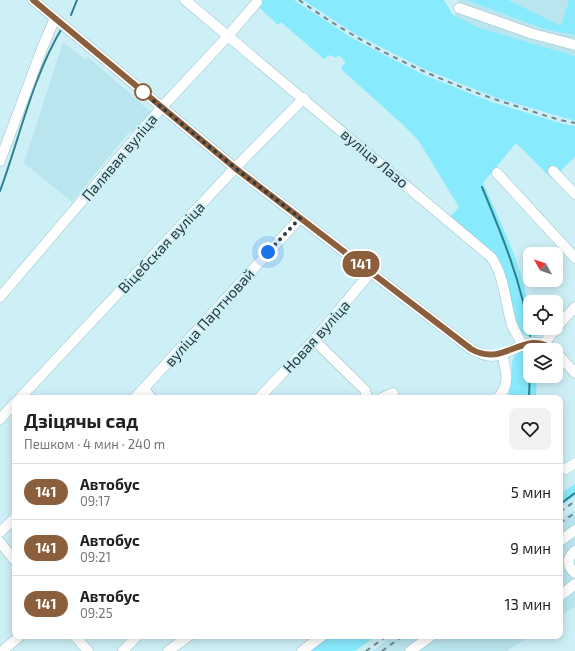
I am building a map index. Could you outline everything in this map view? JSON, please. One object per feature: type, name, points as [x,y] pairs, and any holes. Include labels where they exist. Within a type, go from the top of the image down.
[{"type":"street","points":[[33,0],[235,168],[471,349],[485,355],[493,356],[502,354],[522,345]]},
{"type":"street","name":"вуліца Лазо","points":[[185,0],[491,256],[496,263],[504,287],[512,325],[522,345]]},
{"type":"street","name":"Палявая вуліца","points":[[0,297],[162,107],[228,36],[257,2]]},
{"type":"street","points":[[459,8],[533,34],[575,45]]},
{"type":"street","points":[[0,161],[55,18]]},
{"type":"street","name":"Віцебская вуліца","points":[[23,395],[235,168],[304,98]]},
{"type":"street","points":[[553,171],[575,194]]},
{"type":"street","points":[[497,173],[575,258]]},
{"type":"street","name":"вуліца Партновай","points":[[138,395],[300,218]]},
{"type":"street","name":"Новая вуліца","points":[[262,395],[314,340],[371,272]]},
{"type":"street","points":[[563,320],[575,307]]},
{"type":"street","points":[[314,340],[368,395]]},
{"type":"street","points":[[500,395],[504,390],[507,375],[502,354]]},
{"type":"street","points":[[563,360],[575,373]]},
{"type":"street","points":[[144,389],[149,395]]},
{"type":"street","points":[[389,395],[393,393]]},
{"type":"street","points":[[0,419],[12,406]]},
{"type":"street","points":[[563,468],[566,469],[575,463]]},
{"type":"street","points":[[0,532],[12,521]]},
{"type":"street","points":[[563,539],[575,530]]},
{"type":"street","points":[[0,542],[12,557]]},
{"type":"street","points":[[575,551],[570,556],[568,561],[569,566],[575,573]]},
{"type":"street","points":[[563,594],[575,584]]},
{"type":"street","points":[[2,651],[16,639]]},
{"type":"street","points":[[78,639],[88,651]]},
{"type":"street","points":[[123,651],[134,639]]},
{"type":"street","points":[[168,651],[185,639]]},
{"type":"street","points":[[302,651],[318,639]]},
{"type":"street","points":[[410,651],[427,639]]},
{"type":"shaded area","points":[[294,0],[352,38],[422,74],[492,102],[575,126],[575,157],[552,179],[516,143],[483,183],[514,254],[520,272],[526,295],[523,295],[523,334],[519,330],[498,261],[450,217],[459,207],[418,140],[341,69],[346,62],[339,55],[336,58],[330,55],[324,59],[281,22],[278,25],[252,1]]},
{"type":"shaded area","points":[[303,0],[444,0],[453,15],[477,27],[575,56],[575,121],[494,97],[424,69],[355,34]]},
{"type":"shaded area","points":[[459,0],[466,0],[544,29],[575,35],[575,56],[477,27],[454,18]]},
{"type":"shaded area","points":[[466,0],[508,0],[561,26],[569,0],[575,0],[575,35],[544,29]]},
{"type":"shaded area","points":[[508,0],[569,0],[561,27]]},
{"type":"shaded area","points":[[63,42],[86,60],[88,57],[151,112],[132,132],[130,131],[72,202],[24,163]]},
{"type":"shaded area","points":[[525,335],[539,335],[532,337]]},
{"type":"shaded area","points":[[523,350],[523,383],[537,383],[536,395],[509,395],[513,359],[515,355]]},
{"type":"shaded area","points":[[575,484],[575,496],[563,505],[563,492]]},
{"type":"shaded area","points":[[575,510],[575,607],[563,614],[563,518]]},
{"type":"shaded area","points":[[321,639],[372,639],[355,651],[305,651]]},
{"type":"shaded area","points":[[389,639],[525,639],[507,651],[372,651]]},
{"type":"waterway","points":[[71,15],[77,0]]},
{"type":"waterway","points":[[0,191],[34,87],[42,67],[62,28]]},
{"type":"waterway","points":[[482,187],[517,278],[530,336]]},
{"type":"waterway","points":[[529,383],[529,395]]},
{"type":"waterway","points":[[563,502],[575,493]]},
{"type":"railway","points":[[299,0],[377,49],[433,75],[490,97],[547,116],[575,123]]},
{"type":"railway","points":[[563,510],[575,501]]},
{"type":"railway","points":[[563,521],[575,513]]},
{"type":"railway","points":[[366,651],[383,639]]},
{"type":"railway","points":[[382,651],[399,639]]},
{"type":"bus line","name":"141","points":[[33,0],[235,168],[471,349],[478,353],[493,356],[502,354],[523,345]]},
{"type":"route","points":[[143,92],[235,168],[300,218],[268,252]]}]
